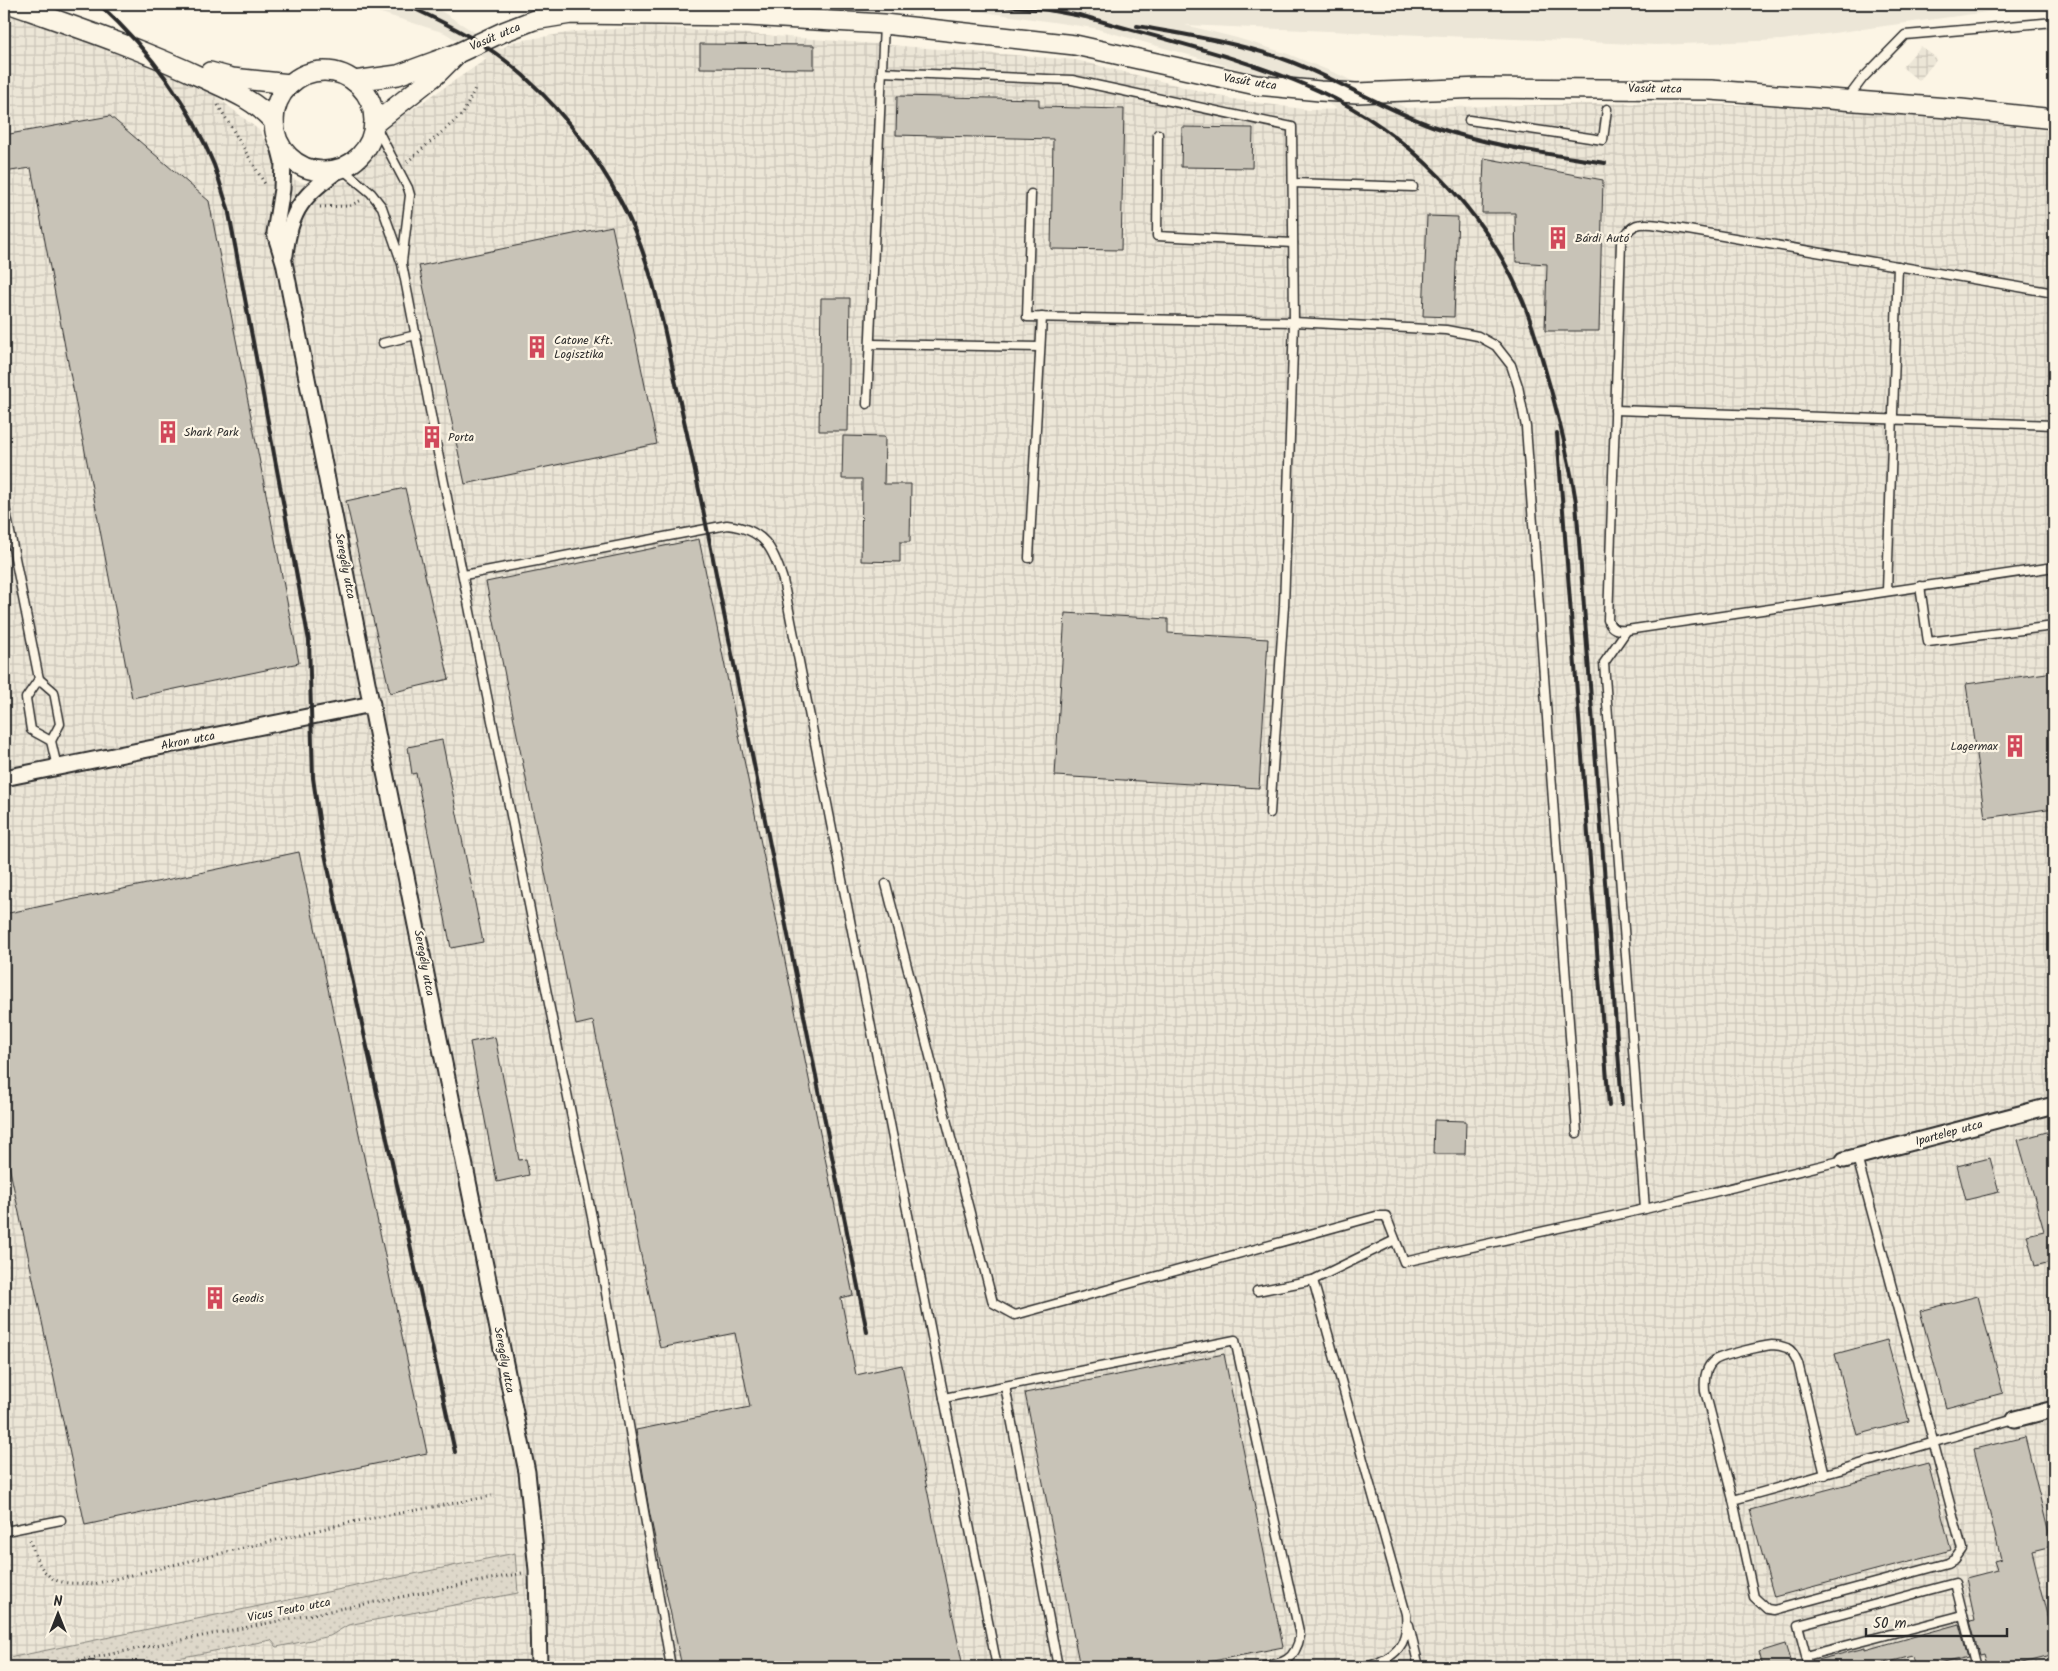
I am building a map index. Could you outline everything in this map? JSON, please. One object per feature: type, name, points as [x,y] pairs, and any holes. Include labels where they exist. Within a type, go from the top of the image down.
[{"type":"street","points":[[11,4],[166,60],[232,78],[290,84],[278,101],[274,122],[278,142],[290,158],[315,171],[328,171],[352,163],[368,146],[374,124],[372,104],[361,87],[354,81]]},
{"type":"street","name":"Vasút utca","points":[[290,84],[304,75],[321,71],[338,73],[354,81],[398,75],[458,53],[534,20],[571,14],[748,16],[884,24],[1074,45],[1256,85],[1320,91],[1357,92],[1481,88],[1711,90],[1961,108],[2054,119]]},
{"type":"street","name":"Vasút utca","points":[[374,124],[437,74],[458,53]]},
{"type":"street","points":[[166,60],[244,97],[266,113],[274,122]]},
{"type":"street","name":"Seregély utca","points":[[278,142],[283,162],[282,189],[275,233],[284,262],[527,1472],[537,1570],[539,1667]]},
{"type":"street","name":"Seregély utca","points":[[284,262],[287,238],[293,218],[301,202],[317,186],[341,168]]},
{"type":"street","name":"Akron utca","points":[[4,778],[372,704]]},
{"type":"street","name":"Ipartelep utca","points":[[1850,1159],[2054,1105]]},
{"type":"street","points":[[2015,1419],[2054,1409]]},
{"type":"lane","points":[[1847,100],[1863,78],[1906,35],[2054,22]]},
{"type":"lane","points":[[867,404],[884,24]]},
{"type":"lane","points":[[882,72],[1072,80],[1292,127],[1294,322],[1284,606],[1270,813]]},
{"type":"lane","points":[[1469,120],[1603,140],[1607,108]]},
{"type":"lane","points":[[374,124],[410,195],[402,264]]},
{"type":"lane","points":[[1158,134],[1157,236],[1293,243]]},
{"type":"lane","points":[[341,168],[377,199],[382,207],[402,264],[434,431]]},
{"type":"lane","points":[[1293,183],[1412,187]]},
{"type":"lane","points":[[1031,194],[1027,317],[1294,322],[1446,330],[1478,336],[1496,346],[1511,365],[1518,386],[1526,427],[1577,1133]]},
{"type":"lane","points":[[2054,293],[1659,225],[1638,224],[1630,228],[1621,242],[1608,620],[1609,625],[1613,628],[1627,630],[2054,567]]},
{"type":"lane","points":[[1887,591],[1898,266]]},
{"type":"lane","points":[[1030,558],[1042,317]]},
{"type":"lane","points":[[383,343],[416,335]]},
{"type":"lane","points":[[870,344],[1040,348]]},
{"type":"lane","points":[[1616,410],[2054,426]]},
{"type":"lane","points":[[436,443],[598,1247],[671,1667]]},
{"type":"lane","points":[[4,502],[39,680],[54,692],[60,724],[51,741],[57,768]]},
{"type":"lane","points":[[464,576],[727,525],[741,526],[755,532],[768,543],[777,558],[783,580],[996,1667]]},
{"type":"lane","points":[[1920,586],[1928,642],[2054,626]]},
{"type":"lane","points":[[1627,630],[1604,662],[1645,1209]]},
{"type":"lane","points":[[39,680],[26,698],[31,730],[51,741]]},
{"type":"lane","points":[[886,884],[993,1303],[1015,1315],[1376,1216],[1386,1216],[1404,1262],[1645,1209],[1850,1159],[1962,1549],[1955,1559],[1948,1563],[1774,1610],[1766,1609],[1754,1597],[1704,1381],[1705,1373],[1715,1360],[1724,1356],[1773,1345],[1788,1348],[1794,1354],[1798,1363],[1825,1475]]},
{"type":"lane","points":[[1257,1291],[1313,1280],[1395,1240]]},
{"type":"lane","points":[[1313,1280],[1419,1667]]},
{"type":"lane","points":[[944,1398],[1235,1340],[1300,1636],[1295,1652],[1290,1658],[1281,1663],[1261,1667]]},
{"type":"lane","points":[[1005,1386],[1058,1667]]},
{"type":"lane","points":[[1733,1500],[2015,1419]]},
{"type":"lane","points":[[4,1522],[6,1531],[61,1520]]},
{"type":"lane","points":[[1809,1667],[1798,1625],[1955,1583],[1976,1667]]},
{"type":"lane","points":[[1372,1667],[1395,1654],[1402,1645],[1407,1625],[1406,1614]]},
{"type":"lane","points":[[1806,1656],[1963,1615]]},
{"type":"path","points":[[26,1527],[34,1557],[48,1575],[60,1582],[94,1584],[348,1523],[492,1496]]},
{"type":"path","name":"Vicus Teuto utca","points":[[45,1667],[537,1570]]},
{"type":"shaded area","points":[[342,4],[475,4],[436,8],[517,59],[507,72],[445,33],[362,7]]},
{"type":"shaded area","points":[[826,4],[2045,4],[1782,40],[1657,45],[1185,25],[1237,38],[1288,54],[1340,75],[1410,110],[1387,142],[1326,102],[1294,87],[1094,28],[963,9]]},
{"type":"shaded area","points":[[4,9],[188,74],[260,131],[284,176],[310,185],[346,181],[377,149],[387,126],[512,42],[573,32],[649,26],[1076,60],[1232,99],[1309,110],[1637,103],[1844,107],[2054,131],[2054,1667],[4,1667]]},
{"type":"shaded area","points":[[1921,46],[1937,59],[1919,81],[1902,67]]},
{"type":"shaded area","points":[[515,1553],[518,1593],[348,1625],[330,1636],[277,1647],[271,1640],[131,1667],[4,1667],[4,1659]]},
{"type":"building","points":[[700,44],[814,45],[814,69],[700,68]]},
{"type":"building","points":[[897,96],[1039,99],[1039,107],[1124,109],[1121,250],[1051,249],[1053,139],[896,135]]},
{"type":"building","name":"Shark Park","points":[[110,116],[209,201],[299,663],[132,698],[31,168],[4,172],[4,135]]},
{"type":"building","points":[[1182,127],[1253,128],[1252,168],[1181,167]]},
{"type":"building","name":"Bárdi Autó","points":[[1484,158],[1603,180],[1599,331],[1545,331],[1547,264],[1516,262],[1515,213],[1482,213]]},
{"type":"building","points":[[1427,216],[1458,217],[1454,317],[1423,316]]},
{"type":"building","name":"Catone Kft. Logisztika","points":[[612,226],[657,444],[465,484],[419,266]]},
{"type":"building","points":[[821,298],[850,298],[848,431],[819,431]]},
{"type":"building","points":[[843,436],[885,437],[884,484],[911,484],[910,542],[900,542],[900,562],[861,561],[862,479],[842,479]]},
{"type":"building","points":[[405,488],[449,679],[390,693],[346,501]]},
{"type":"building","points":[[699,539],[853,1295],[841,1298],[856,1375],[902,1365],[963,1667],[682,1667],[649,1510],[636,1430],[750,1407],[735,1333],[660,1348],[593,1021],[576,1025],[486,582]]},
{"type":"building","points":[[1065,613],[1168,619],[1168,633],[1268,639],[1259,788],[1055,776]]},
{"type":"building","name":"Lagermax","points":[[2054,672],[2054,808],[1985,818],[1966,684]]},
{"type":"building","points":[[442,740],[483,942],[451,948],[416,773],[412,774],[408,747]]},
{"type":"building","name":"Geodis","points":[[299,852],[427,1453],[85,1525],[4,1142],[4,914]]},
{"type":"building","points":[[495,1037],[519,1160],[526,1159],[529,1175],[497,1182],[470,1042]]},
{"type":"building","points":[[1434,1120],[1466,1121],[1465,1154],[1433,1154]]},
{"type":"building","points":[[2054,1130],[2054,1261],[2035,1266],[2027,1235],[2044,1231],[2018,1140]]},
{"type":"building","points":[[1990,1158],[1999,1192],[1966,1200],[1957,1166]]},
{"type":"building","points":[[1978,1296],[2003,1393],[1946,1408],[1920,1311]]},
{"type":"building","points":[[1887,1340],[1909,1421],[1857,1435],[1835,1354]]},
{"type":"building","points":[[1224,1354],[1283,1647],[1183,1667],[1080,1667],[1025,1393]]},
{"type":"building","points":[[2025,1437],[2052,1546],[2032,1551],[2054,1639],[2054,1655],[2006,1667],[1987,1667],[1983,1653],[1979,1654],[1970,1621],[1975,1620],[1966,1578],[1997,1570],[1994,1561],[2001,1559],[1974,1449]]},
{"type":"building","points":[[1928,1463],[1951,1550],[1774,1597],[1750,1510]]},
{"type":"building","points":[[1959,1624],[1968,1657],[1928,1667],[1915,1667],[1912,1656],[1870,1667],[1814,1667],[1813,1661],[1865,1648],[1865,1650]]},
{"type":"building","points":[[1785,1644],[1792,1667],[1763,1667],[1759,1652]]},
{"type":"railway","points":[[99,4],[134,39],[166,78],[180,99],[204,142],[214,165],[228,208],[309,641],[313,778],[322,840],[455,1452]]},
{"type":"railway","points":[[404,4],[482,44],[506,61],[540,91],[571,125],[598,163],[621,202],[640,245],[661,314],[699,491],[867,1332]]},
{"type":"railway","points":[[982,4],[1048,10],[1086,17]]},
{"type":"railway","points":[[1079,15],[1261,68],[1319,91],[1352,108],[1383,128],[1440,177],[1465,204],[1487,234],[1506,266],[1527,310],[1538,344],[1562,432],[1576,502],[1622,1104]]},
{"type":"railway","points":[[1137,26],[1214,40],[1252,49],[1289,61],[1416,120],[1456,134],[1519,149],[1605,163]]},
{"type":"railway","points":[[1557,433],[1609,1106]]},
{"type":"place","name":"Bárdi Autó","points":[[1558,238]]},
{"type":"place","name":"Catone Kft. Logisztika","points":[[537,347]]},
{"type":"place","name":"Shark Park","points":[[168,432]]},
{"type":"place","name":"Porta","points":[[432,437]]},
{"type":"place","name":"Lagermax","points":[[2015,746]]},
{"type":"place","name":"Geodis","points":[[215,1298]]}]
